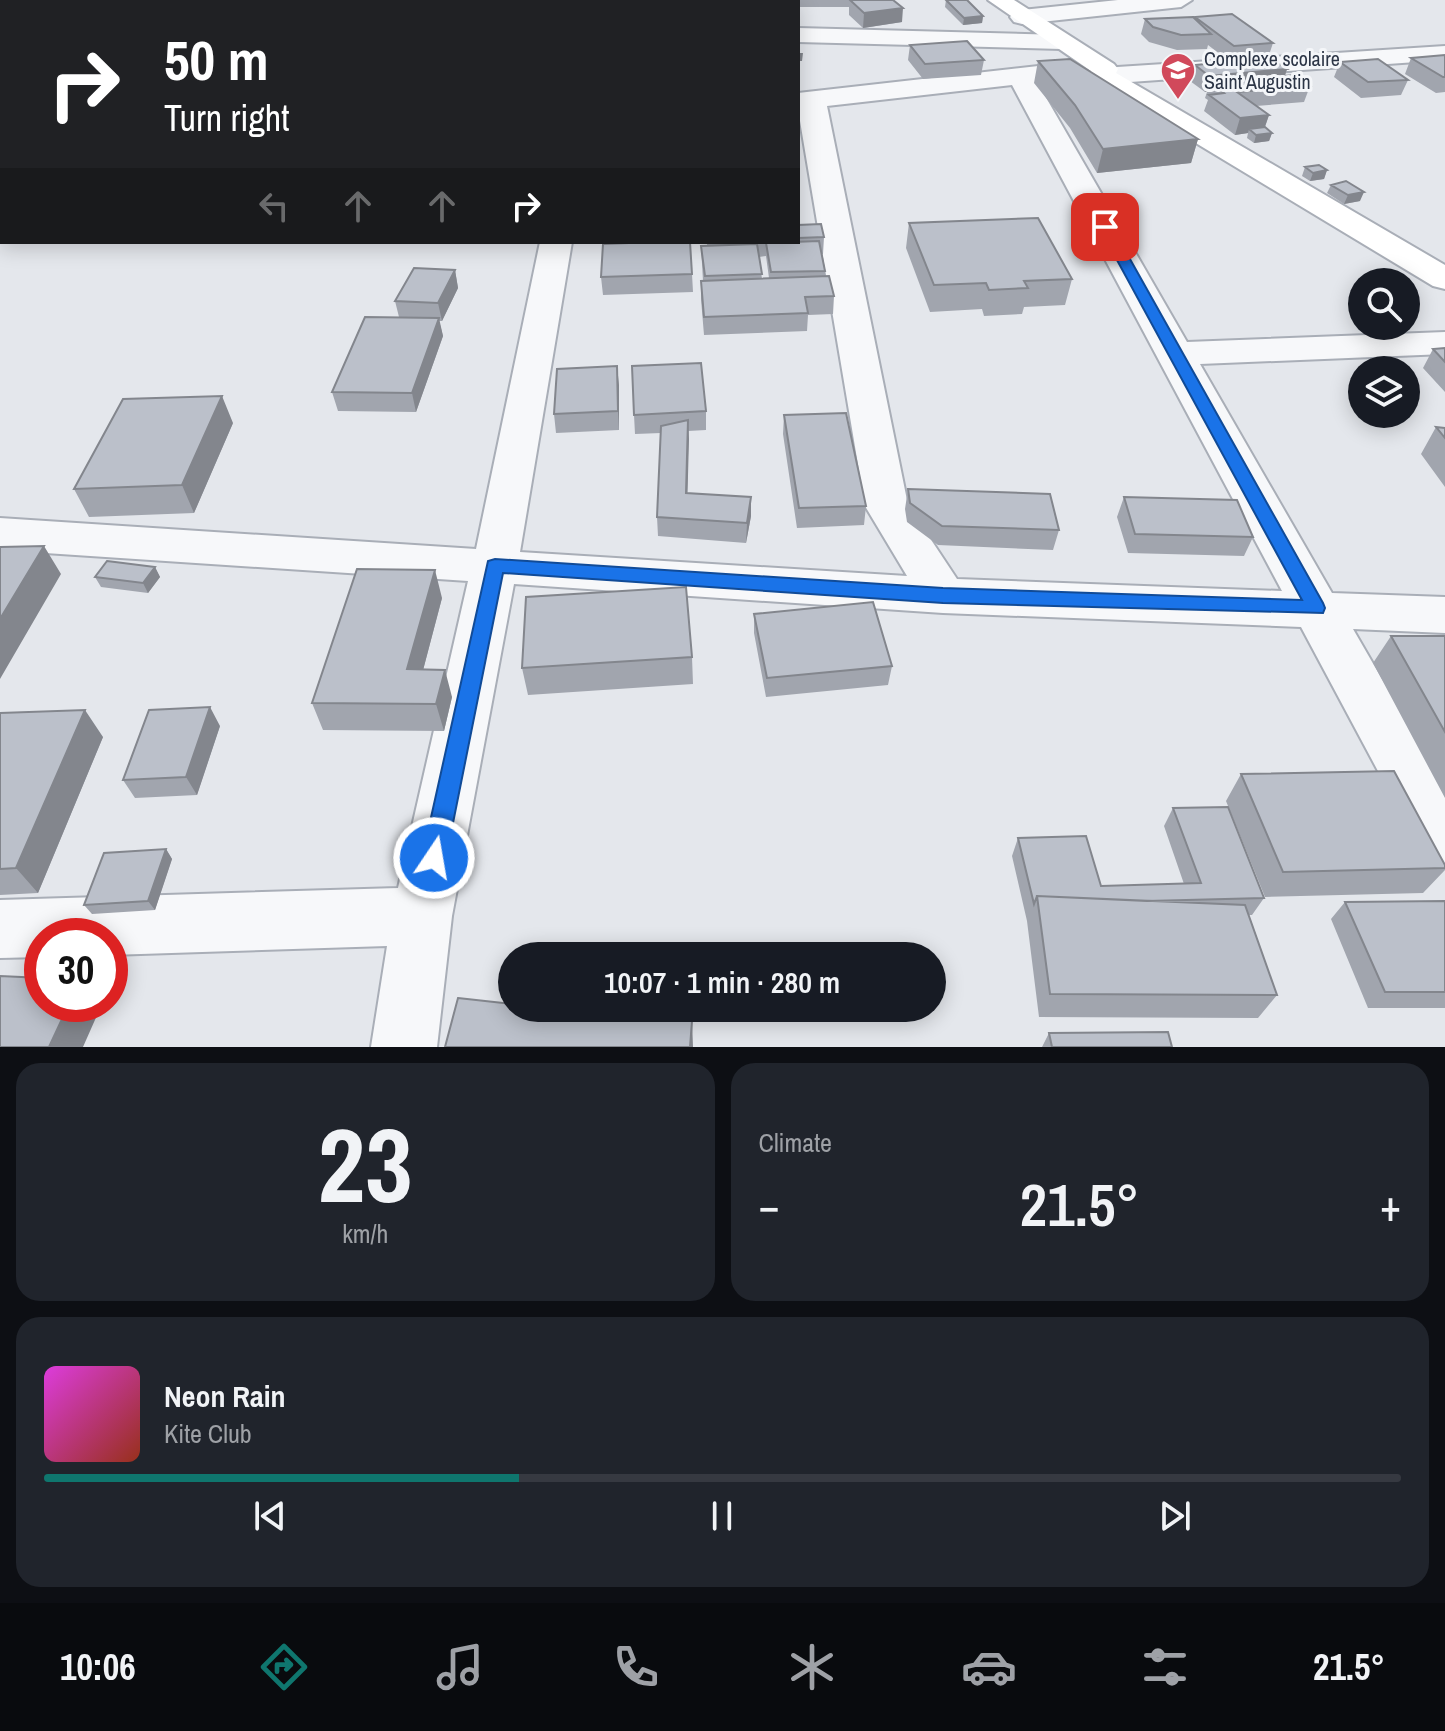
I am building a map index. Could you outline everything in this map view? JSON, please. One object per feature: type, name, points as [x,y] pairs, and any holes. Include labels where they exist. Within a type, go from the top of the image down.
[{"type":"main road","points":[[999,0],[1104,72],[1445,279]]},
{"type":"street","points":[[1022,17],[1181,0]]},
{"type":"street","points":[[800,35],[1061,42]]},
{"type":"street","points":[[943,596],[887,506],[805,100],[1020,75],[1445,53]]},
{"type":"street","points":[[1020,75],[1445,841]]},
{"type":"street","points":[[404,1047],[422,916],[495,566],[556,244]]},
{"type":"street","points":[[1177,354],[1445,343]]},
{"type":"street","points":[[0,534],[943,596],[1445,615]]},
{"type":"street","points":[[0,929],[422,916]]},
{"type":"building","points":[[850,0],[893,0],[903,8],[864,13]]},
{"type":"building","points":[[946,0],[967,0],[983,16],[964,18]]},
{"type":"building","points":[[1232,14],[1273,43],[1234,46],[1195,17]]},
{"type":"building","points":[[1193,17],[1211,34],[1181,35],[1153,27],[1145,19]]},
{"type":"building","points":[[967,41],[984,60],[925,64],[910,45]]},
{"type":"building","points":[[1445,55],[1445,77],[1411,58]]},
{"type":"building","points":[[1271,58],[1287,69],[1209,76],[1195,65]]},
{"type":"building","points":[[1070,59],[1198,139],[1103,149],[1075,105],[1038,61]]},
{"type":"building","points":[[1378,59],[1408,80],[1368,82],[1340,62]]},
{"type":"building","points":[[1296,75],[1310,86],[1237,92],[1269,115],[1240,118],[1209,95],[1224,93],[1210,82]]},
{"type":"building","points":[[1265,127],[1272,133],[1256,135],[1249,129]]},
{"type":"building","points":[[1319,165],[1327,170],[1313,173],[1305,167]]},
{"type":"building","points":[[1346,181],[1364,192],[1348,195],[1331,185]]},
{"type":"building","points":[[1038,218],[1072,279],[1024,281],[1028,288],[989,290],[986,283],[934,285],[909,223]]},
{"type":"building","points":[[821,224],[824,237],[800,238],[800,225]]},
{"type":"building","points":[[819,241],[825,271],[771,272],[766,244]]},
{"type":"building","points":[[603,244],[690,244],[692,274],[601,277]]},
{"type":"building","points":[[757,244],[762,274],[705,276],[701,246]]},
{"type":"building","points":[[414,268],[455,270],[438,303],[395,301]]},
{"type":"building","points":[[829,276],[834,296],[805,297],[808,313],[704,317],[701,281]]},
{"type":"building","points":[[365,317],[439,318],[412,393],[332,392]]},
{"type":"building","points":[[1445,348],[1445,362],[1433,349]]},
{"type":"building","points":[[701,363],[706,411],[634,415],[632,366]]},
{"type":"building","points":[[617,366],[618,411],[554,414],[557,369]]},
{"type":"building","points":[[222,396],[182,485],[74,489],[123,399]]},
{"type":"building","points":[[846,413],[866,506],[799,508],[784,415]]},
{"type":"building","points":[[688,420],[686,493],[751,497],[747,523],[657,517],[661,426]]},
{"type":"building","points":[[1436,427],[1445,428],[1445,438]]},
{"type":"building","points":[[908,489],[1050,494],[1059,530],[942,526],[910,503]]},
{"type":"building","points":[[1124,497],[1237,500],[1253,537],[1135,534]]},
{"type":"building","points":[[44,546],[0,619],[0,547]]},
{"type":"building","points":[[107,561],[155,567],[143,583],[95,577]]},
{"type":"building","points":[[357,569],[435,570],[407,669],[445,670],[436,704],[312,703]]},
{"type":"building","points":[[686,587],[692,657],[522,668],[526,597]]},
{"type":"building","points":[[873,602],[892,666],[767,678],[754,614]]},
{"type":"building","points":[[1391,636],[1445,636],[1445,732]]},
{"type":"building","points":[[210,707],[186,777],[123,780],[149,710]]},
{"type":"building","points":[[85,710],[16,868],[0,869],[0,713]]},
{"type":"building","points":[[1394,771],[1445,868],[1283,872],[1241,774]]},
{"type":"building","points":[[1228,807],[1264,898],[1147,901],[1037,896],[1034,904],[1018,838],[1086,836],[1101,886],[1201,883],[1173,808]]},
{"type":"building","points":[[166,849],[148,901],[84,905],[104,853]]},
{"type":"building","points":[[1037,896],[1245,905],[1277,995],[1050,994]]},
{"type":"building","points":[[1445,901],[1445,992],[1385,992],[1345,902]]},
{"type":"building","points":[[0,976],[24,977],[24,1022],[61,1022],[49,1047],[0,1047]]},
{"type":"building","points":[[458,998],[498,1002],[498,1022],[692,1022],[690,1047],[445,1047]]},
{"type":"building","points":[[1168,1032],[1172,1047],[1052,1047],[1049,1033]]},
{"type":"place","name":"Complexe scolaire Saint Augustin","points":[[1178,101]]},
{"type":"route","points":[[434,858],[495,566],[943,596],[1316,608],[1105,227]]}]
